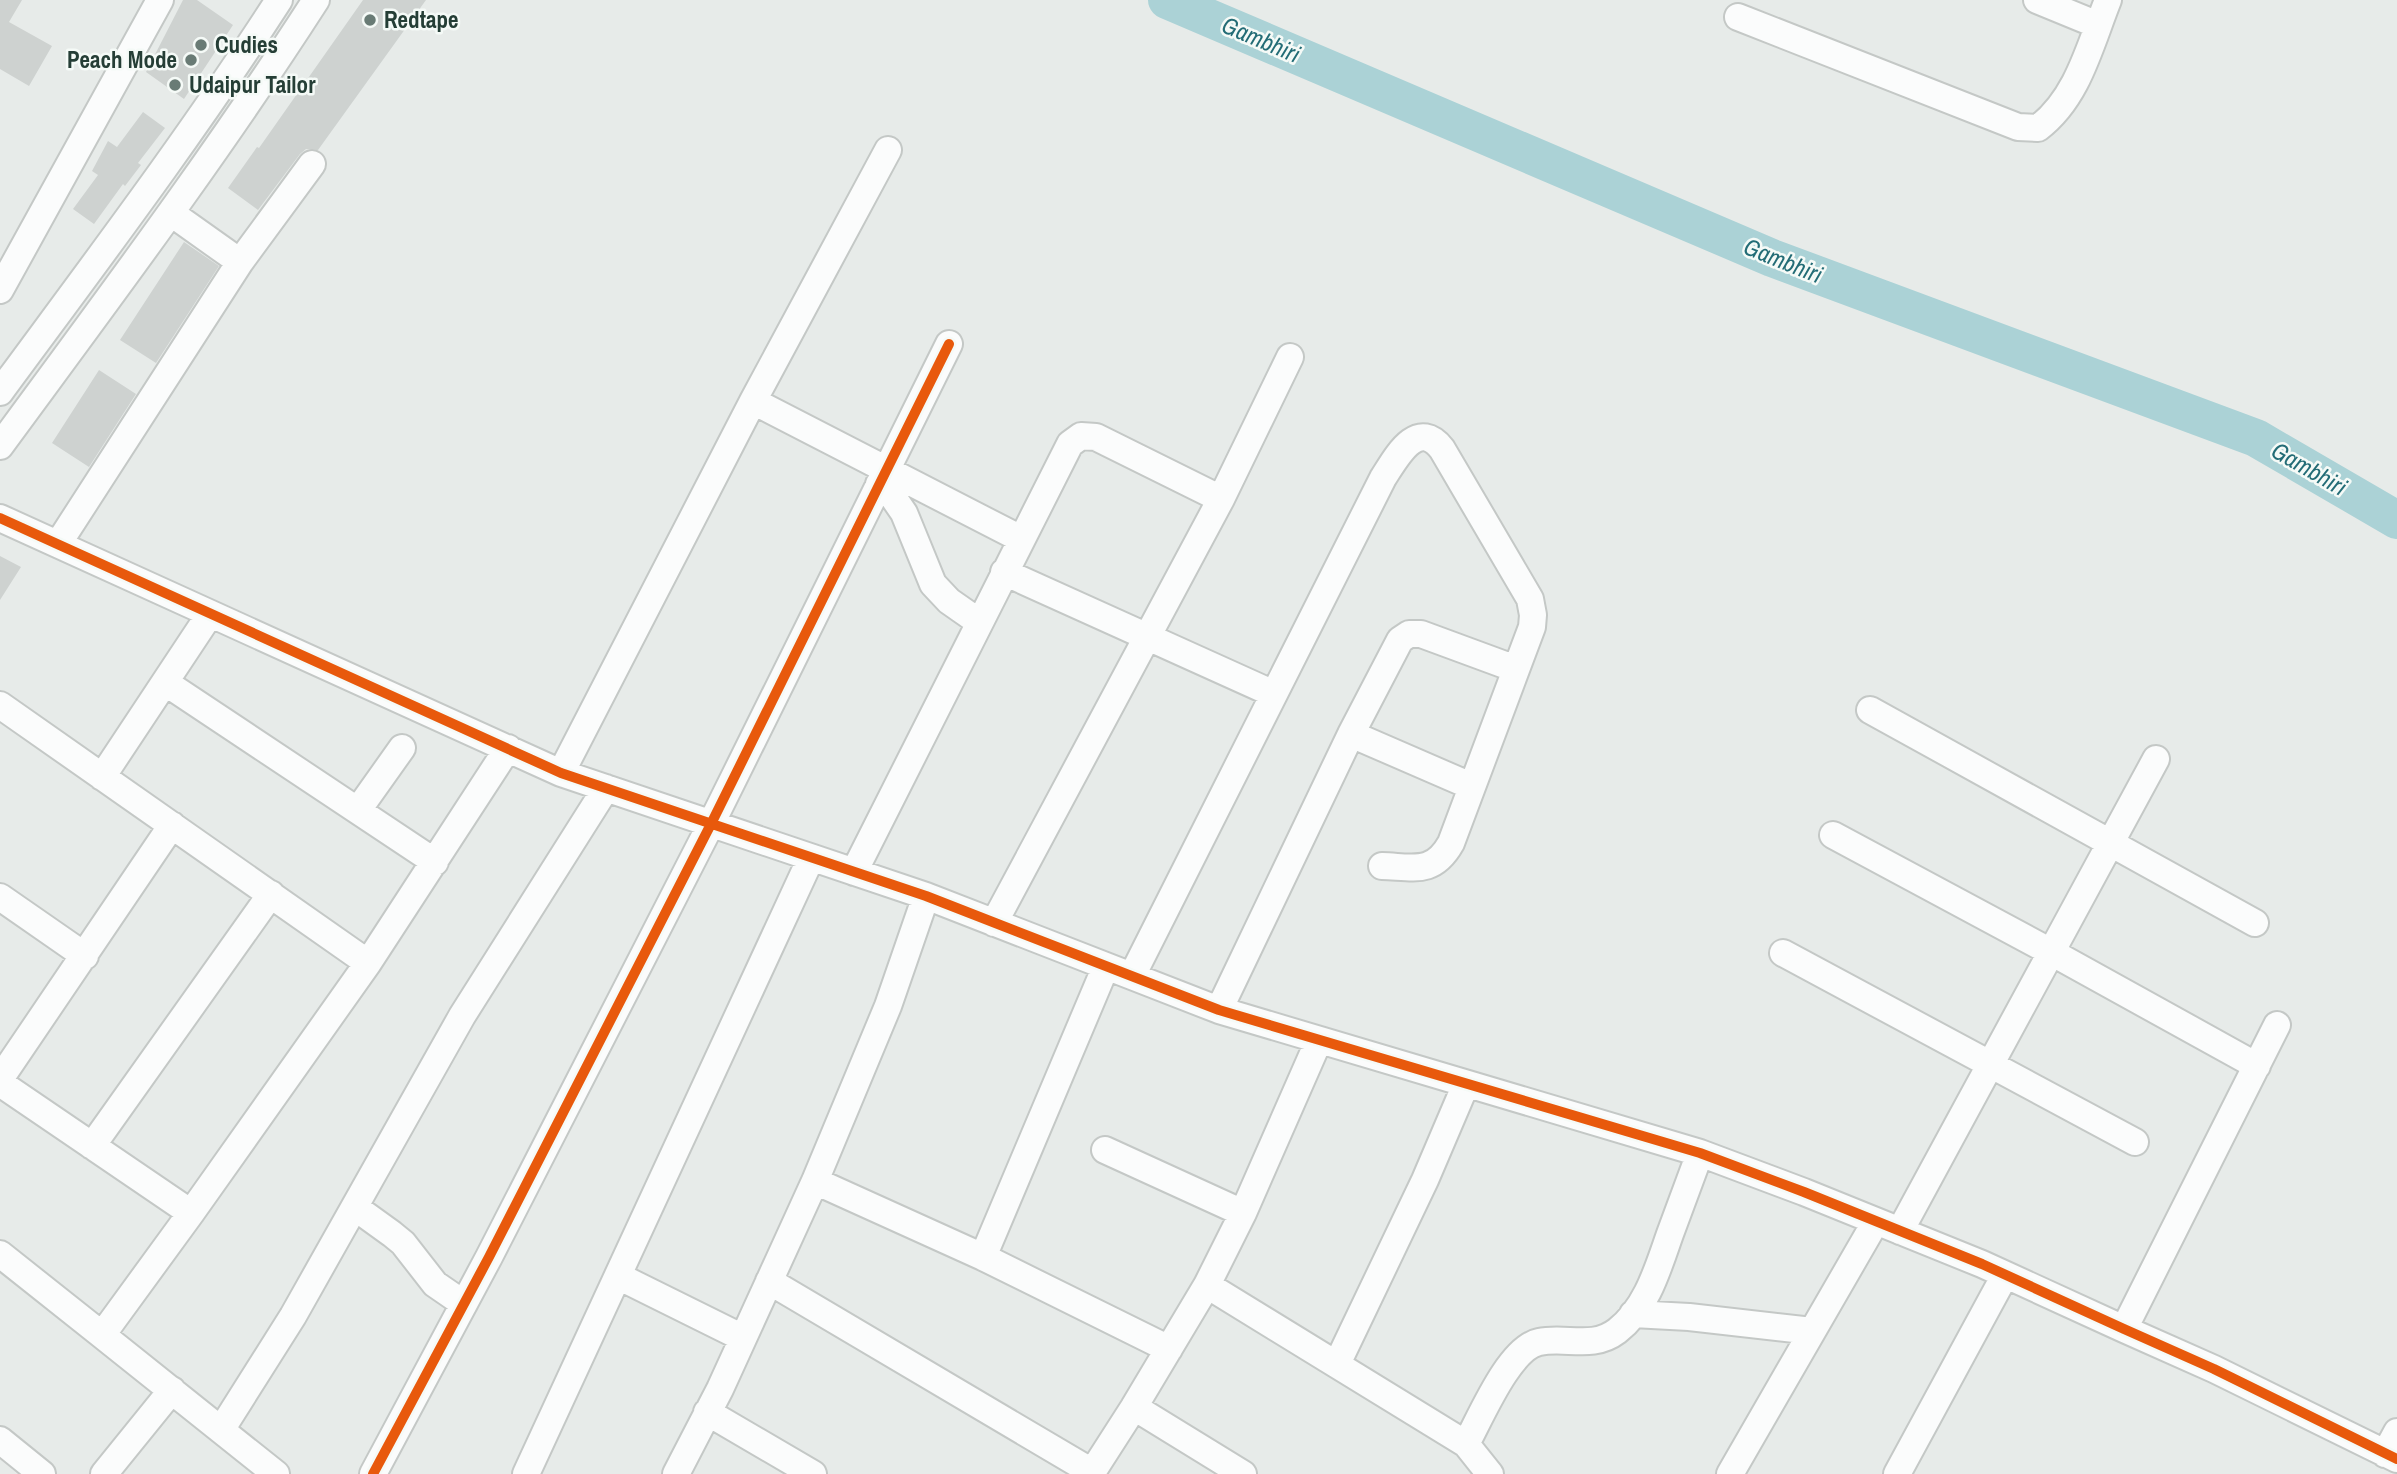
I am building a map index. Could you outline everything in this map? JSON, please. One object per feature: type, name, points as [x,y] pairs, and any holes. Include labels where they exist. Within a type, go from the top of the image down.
[{"type":"street","points":[[0,290],[160,0]]},
{"type":"street","points":[[0,393],[169,162],[279,0]]},
{"type":"street","points":[[0,446],[171,213],[263,82],[316,0]]},
{"type":"street","points":[[2037,0],[2098,25]]},
{"type":"street","points":[[1738,17],[2018,127],[2038,128],[2053,117],[2070,93],[2108,0]]},
{"type":"street","points":[[561,773],[753,401],[888,149]]},
{"type":"street","points":[[58,544],[240,262],[312,164]]},
{"type":"street","points":[[171,213],[240,262]]},
{"type":"street","points":[[373,1474],[464,1304],[711,824],[949,344]]},
{"type":"street","points":[[994,923],[1221,499],[1290,357]]},
{"type":"street","points":[[753,401],[883,476],[1021,539]]},
{"type":"street","points":[[854,872],[1070,444],[1081,436],[1096,437],[1221,499]]},
{"type":"street","points":[[1132,976],[1383,478],[1402,449],[1412,440],[1425,437],[1434,440],[1442,449],[1530,598],[1532,627],[1451,843],[1443,856],[1435,864],[1422,867],[1382,866]]},
{"type":"street","points":[[883,476],[904,513],[933,584],[948,601],[979,622]]},
{"type":"street","points":[[0,518],[561,773],[926,896],[1219,1010],[1700,1153],[2005,1275],[2393,1448]]},
{"type":"street","points":[[1004,572],[1274,694]]},
{"type":"street","points":[[102,776],[210,614]]},
{"type":"street","points":[[1219,1010],[1391,652],[1400,640],[1409,634],[1421,634],[1516,669]]},
{"type":"street","points":[[166,683],[435,862]]},
{"type":"street","points":[[0,705],[368,962]]},
{"type":"street","points":[[1870,710],[2255,923]]},
{"type":"street","points":[[1351,734],[1471,786]]},
{"type":"street","points":[[358,810],[401,748]]},
{"type":"street","points":[[102,1335],[368,962],[508,748]]},
{"type":"street","points":[[1730,1474],[1812,1331],[1888,1226],[1990,1065],[2156,759]]},
{"type":"street","points":[[221,1430],[293,1316],[356,1208],[462,1016],[606,788]]},
{"type":"street","points":[[172,825],[0,1081],[191,1213]]},
{"type":"street","points":[[1833,835],[2051,951],[2257,1066]]},
{"type":"street","points":[[526,1474],[811,858]]},
{"type":"street","points":[[92,1146],[271,894]]},
{"type":"street","points":[[676,1474],[720,1389],[815,1181],[888,1006],[926,896]]},
{"type":"street","points":[[0,897],[85,956]]},
{"type":"street","points":[[1783,953],[2135,1142]]},
{"type":"street","points":[[983,1256],[1106,966]]},
{"type":"street","points":[[2124,1329],[2277,1026]]},
{"type":"street","points":[[769,1281],[1091,1473],[1207,1285],[1243,1213],[1319,1040]]},
{"type":"street","points":[[1337,1364],[1425,1180],[1466,1084]]},
{"type":"street","points":[[1105,1150],[1243,1213]]},
{"type":"street","points":[[1465,1444],[1508,1368],[1521,1351],[1538,1342],[1595,1342],[1616,1332],[1633,1314],[1650,1287],[1700,1153]]},
{"type":"street","points":[[815,1181],[983,1256],[1169,1349]]},
{"type":"street","points":[[356,1208],[403,1243],[435,1284],[464,1304]]},
{"type":"street","points":[[0,1254],[276,1474]]},
{"type":"street","points":[[1897,1474],[2005,1275]]},
{"type":"street","points":[[618,1276],[743,1338]]},
{"type":"street","points":[[1207,1285],[1465,1444],[1490,1474]]},
{"type":"street","points":[[1633,1314],[1689,1317],[1812,1331]]},
{"type":"street","points":[[104,1474],[172,1390]]},
{"type":"street","points":[[1134,1407],[1243,1474]]},
{"type":"street","points":[[707,1412],[813,1474]]},
{"type":"street","points":[[0,1440],[42,1474]]},
{"type":"building","points":[[0,0],[22,0],[9,22],[52,46],[29,86],[0,69]]},
{"type":"building","points":[[183,0],[197,0],[233,25],[184,99],[146,72]]},
{"type":"building","points":[[363,0],[426,0],[318,150],[306,149],[300,154],[258,210],[228,188]]},
{"type":"building","points":[[143,112],[165,128],[138,163],[141,165],[125,186],[123,184],[94,224],[73,209],[98,175],[92,171],[108,141],[117,147]]},
{"type":"building","points":[[184,242],[219,266],[156,363],[120,340]]},
{"type":"building","points":[[99,370],[136,394],[89,467],[52,443]]},
{"type":"building","points":[[0,556],[21,567],[0,600]]},
{"type":"waterway","name":"Gambhiri","points":[[1167,0],[1772,258],[2256,438],[2397,520]]},
{"type":"cycle path","points":[[373,1474],[489,1257],[711,824],[949,344]]},
{"type":"cycle path","points":[[0,518],[561,773],[926,896],[1219,1010],[1700,1153],[1982,1264],[2214,1369],[2397,1459]]},
{"type":"place","name":"Redtape","points":[[370,20]]},
{"type":"place","name":"Cudies","points":[[201,45]]},
{"type":"place","name":"Peach Mode","points":[[191,60]]},
{"type":"place","name":"Udaipur Tailor","points":[[175,85]]}]
